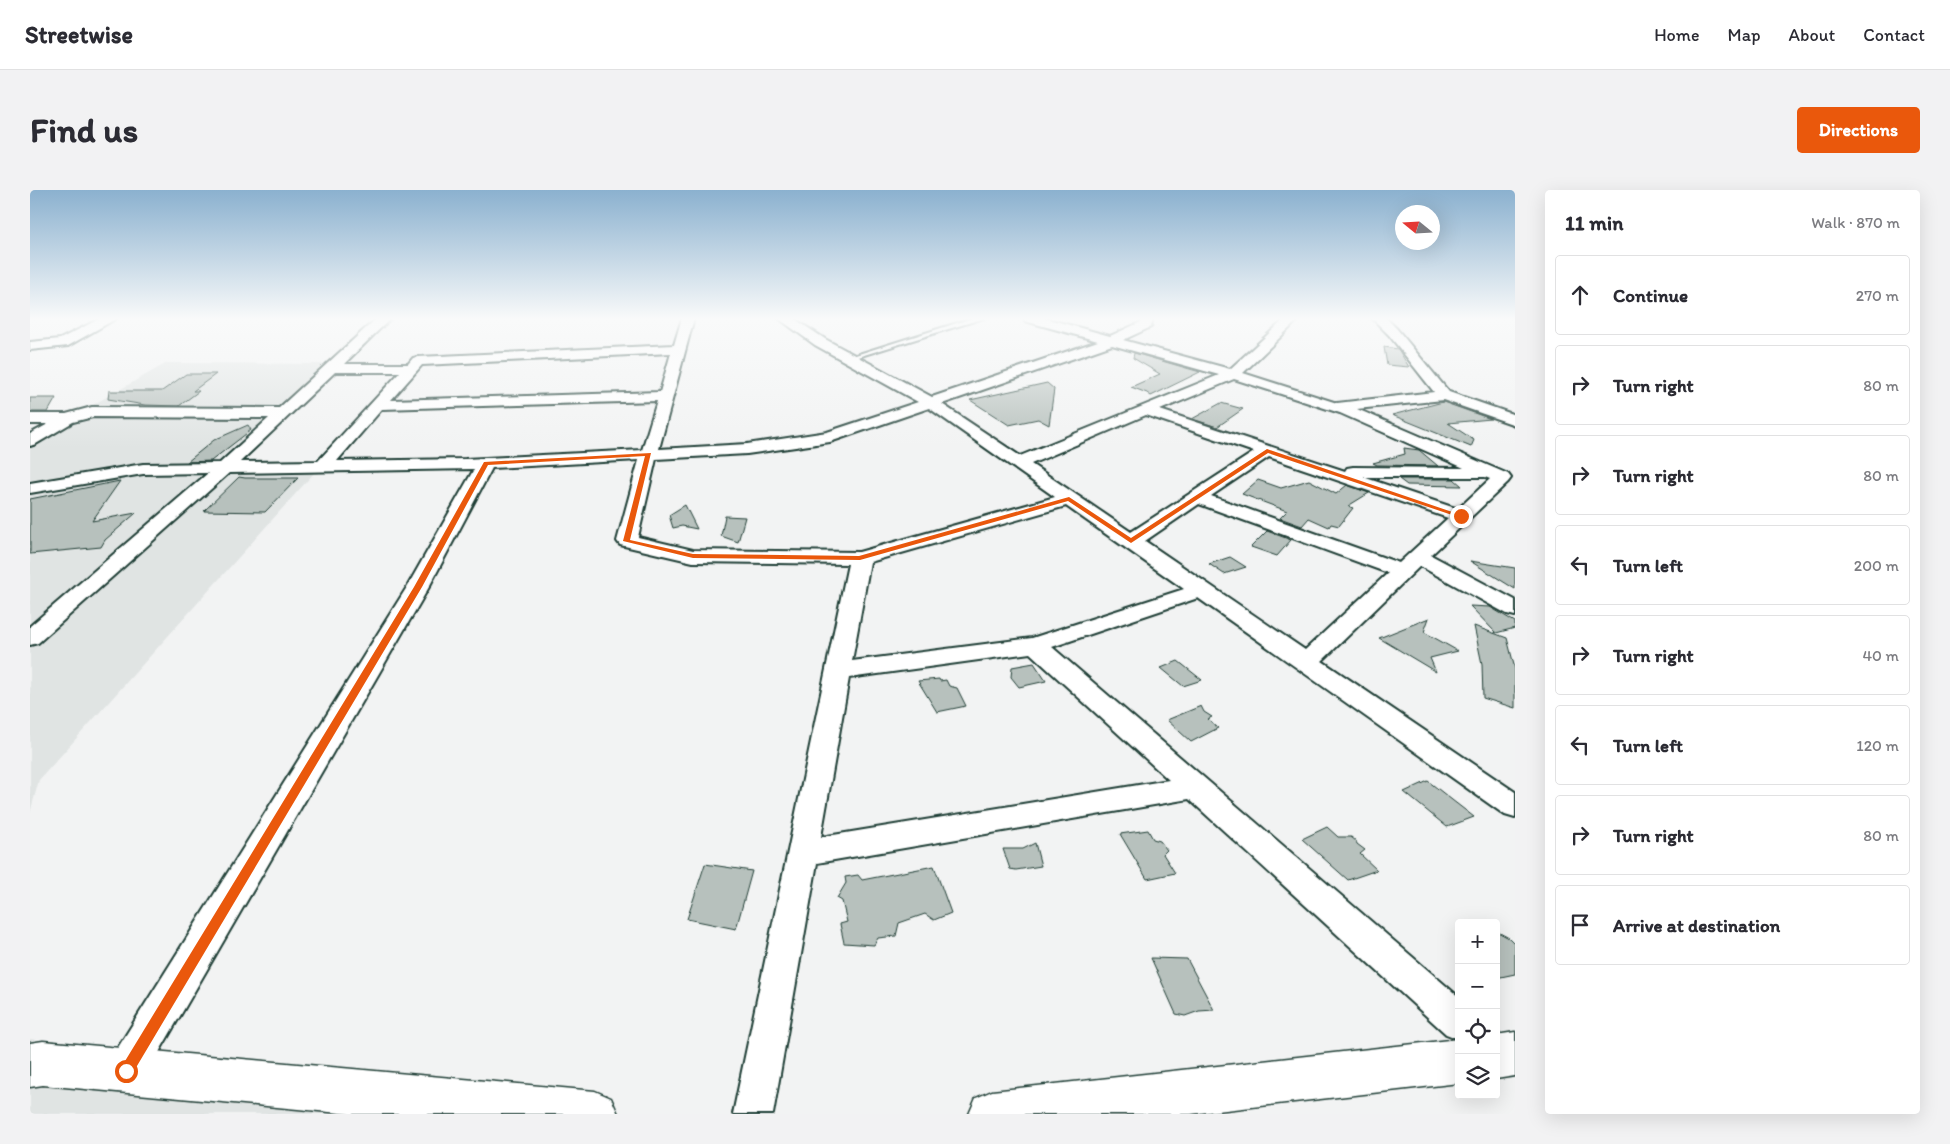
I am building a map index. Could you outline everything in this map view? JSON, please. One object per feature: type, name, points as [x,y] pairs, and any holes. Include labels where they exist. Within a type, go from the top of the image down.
[{"type":"street","points":[[30,638],[224,468],[338,361]]},
{"type":"street","points":[[323,466],[418,361]]},
{"type":"street","points":[[675,361],[627,541],[693,556],[860,558],[1069,499]]},
{"type":"street","points":[[855,361],[931,403],[1515,807]]},
{"type":"street","points":[[30,488],[143,469],[486,463],[747,449],[830,437],[1052,361]]},
{"type":"street","points":[[1185,361],[1233,374],[1336,407],[1502,478]]},
{"type":"street","points":[[1018,463],[1233,374],[1247,361]]},
{"type":"street","points":[[1417,361],[1444,394]]},
{"type":"street","points":[[331,368],[411,368]]},
{"type":"street","points":[[1336,407],[1444,394],[1515,420]]},
{"type":"street","points":[[378,405],[665,396]]},
{"type":"street","points":[[1145,410],[1461,516]]},
{"type":"street","points":[[30,419],[66,419],[92,412],[285,412]]},
{"type":"street","points":[[30,441],[66,419]]},
{"type":"street","points":[[1131,541],[1267,451]]},
{"type":"street","points":[[126,1071],[418,587],[486,463]]},
{"type":"street","points":[[1331,472],[1502,478]]},
{"type":"street","points":[[1306,662],[1502,478]]},
{"type":"street","points":[[1197,497],[1401,571]]},
{"type":"street","points":[[1417,556],[1515,610]]},
{"type":"street","points":[[754,1114],[860,558]]},
{"type":"street","points":[[838,671],[1035,645],[1201,590]]},
{"type":"street","points":[[1035,645],[1455,1017]]},
{"type":"street","points":[[803,853],[1195,787]]},
{"type":"street","points":[[992,1114],[1455,1061]]},
{"type":"street","points":[[30,1064],[43,1063],[595,1114]]},
{"type":"shaded area","points":[[167,363],[327,364],[213,471],[315,472],[39,780],[30,813],[30,440]]},
{"type":"shaded area","points":[[30,1039],[453,1114],[30,1114]]},
{"type":"building","points":[[1138,361],[1162,361],[1200,372],[1151,396],[1131,387],[1160,374]]},
{"type":"building","points":[[1386,361],[1405,361],[1409,367],[1387,365]]},
{"type":"building","points":[[186,374],[216,374],[193,391],[199,391],[179,406],[145,405],[108,399],[109,391],[162,391]]},
{"type":"building","points":[[1047,383],[1054,389],[1049,425],[1038,419],[1009,425],[970,400]]},
{"type":"building","points":[[30,398],[56,398],[48,412],[30,412]]},
{"type":"building","points":[[1443,402],[1491,419],[1448,423],[1474,440],[1471,447],[1392,415]]},
{"type":"building","points":[[1221,403],[1243,409],[1217,427],[1192,419]]},
{"type":"building","points":[[248,425],[251,430],[211,461],[187,462],[214,440]]},
{"type":"building","points":[[1404,448],[1419,450],[1438,466],[1377,465],[1373,463],[1405,454]]},
{"type":"building","points":[[239,477],[298,478],[265,512],[204,511]]},
{"type":"building","points":[[1399,479],[1454,479],[1462,486],[1407,485]]},
{"type":"building","points":[[1258,480],[1281,488],[1309,480],[1336,494],[1347,485],[1369,493],[1348,506],[1353,508],[1339,526],[1331,524],[1329,527],[1309,518],[1302,526],[1280,518],[1287,511],[1242,494]]},
{"type":"building","points":[[120,481],[92,521],[136,513],[105,540],[101,547],[30,554],[30,499]]},
{"type":"building","points":[[685,505],[697,529],[682,526],[673,528],[669,515]]},
{"type":"building","points":[[725,516],[745,517],[738,542],[721,536]]},
{"type":"building","points":[[1267,531],[1291,540],[1277,556],[1251,547]]},
{"type":"building","points":[[1230,557],[1246,567],[1224,574],[1209,564]]},
{"type":"building","points":[[1470,561],[1515,568],[1515,589]]},
{"type":"building","points":[[1470,606],[1490,607],[1515,622],[1515,628],[1496,633]]},
{"type":"building","points":[[1429,618],[1424,632],[1458,651],[1430,658],[1436,672],[1379,638]]},
{"type":"building","points":[[1474,626],[1507,638],[1515,669],[1515,708],[1483,698],[1482,664]]},
{"type":"building","points":[[1178,661],[1202,680],[1183,686],[1161,668]]},
{"type":"building","points":[[1034,663],[1046,681],[1019,687],[1011,677],[1012,667]]},
{"type":"building","points":[[939,679],[940,681],[946,680],[949,686],[957,688],[966,706],[937,712],[918,681]]},
{"type":"building","points":[[1201,706],[1204,712],[1212,717],[1208,719],[1218,728],[1191,742],[1167,720]]},
{"type":"building","points":[[1428,781],[1474,817],[1447,827],[1404,792]]},
{"type":"building","points":[[1327,827],[1338,837],[1351,837],[1356,841],[1365,850],[1360,854],[1377,870],[1348,880],[1302,839]]},
{"type":"building","points":[[1148,830],[1153,839],[1160,841],[1167,850],[1163,854],[1175,873],[1147,879],[1120,834]]},
{"type":"building","points":[[1035,843],[1041,866],[1016,870],[1010,869],[1003,849],[1023,849]]},
{"type":"building","points":[[705,864],[752,871],[736,929],[687,919]]},
{"type":"building","points":[[934,866],[951,913],[934,920],[925,914],[899,923],[896,936],[878,938],[874,945],[844,943],[840,924],[847,922],[842,901],[837,898],[846,883],[845,877],[858,875],[862,880]]},
{"type":"building","points":[[1500,933],[1515,944],[1515,974],[1500,977]]},
{"type":"building","points":[[1151,958],[1187,959],[1214,1010],[1199,1011],[1185,1016],[1176,1014]]},
{"type":"route","points":[[126,1071],[418,587],[486,463],[649,454],[627,541],[693,556],[860,558],[1069,499],[1131,541],[1267,451],[1461,516]]}]
